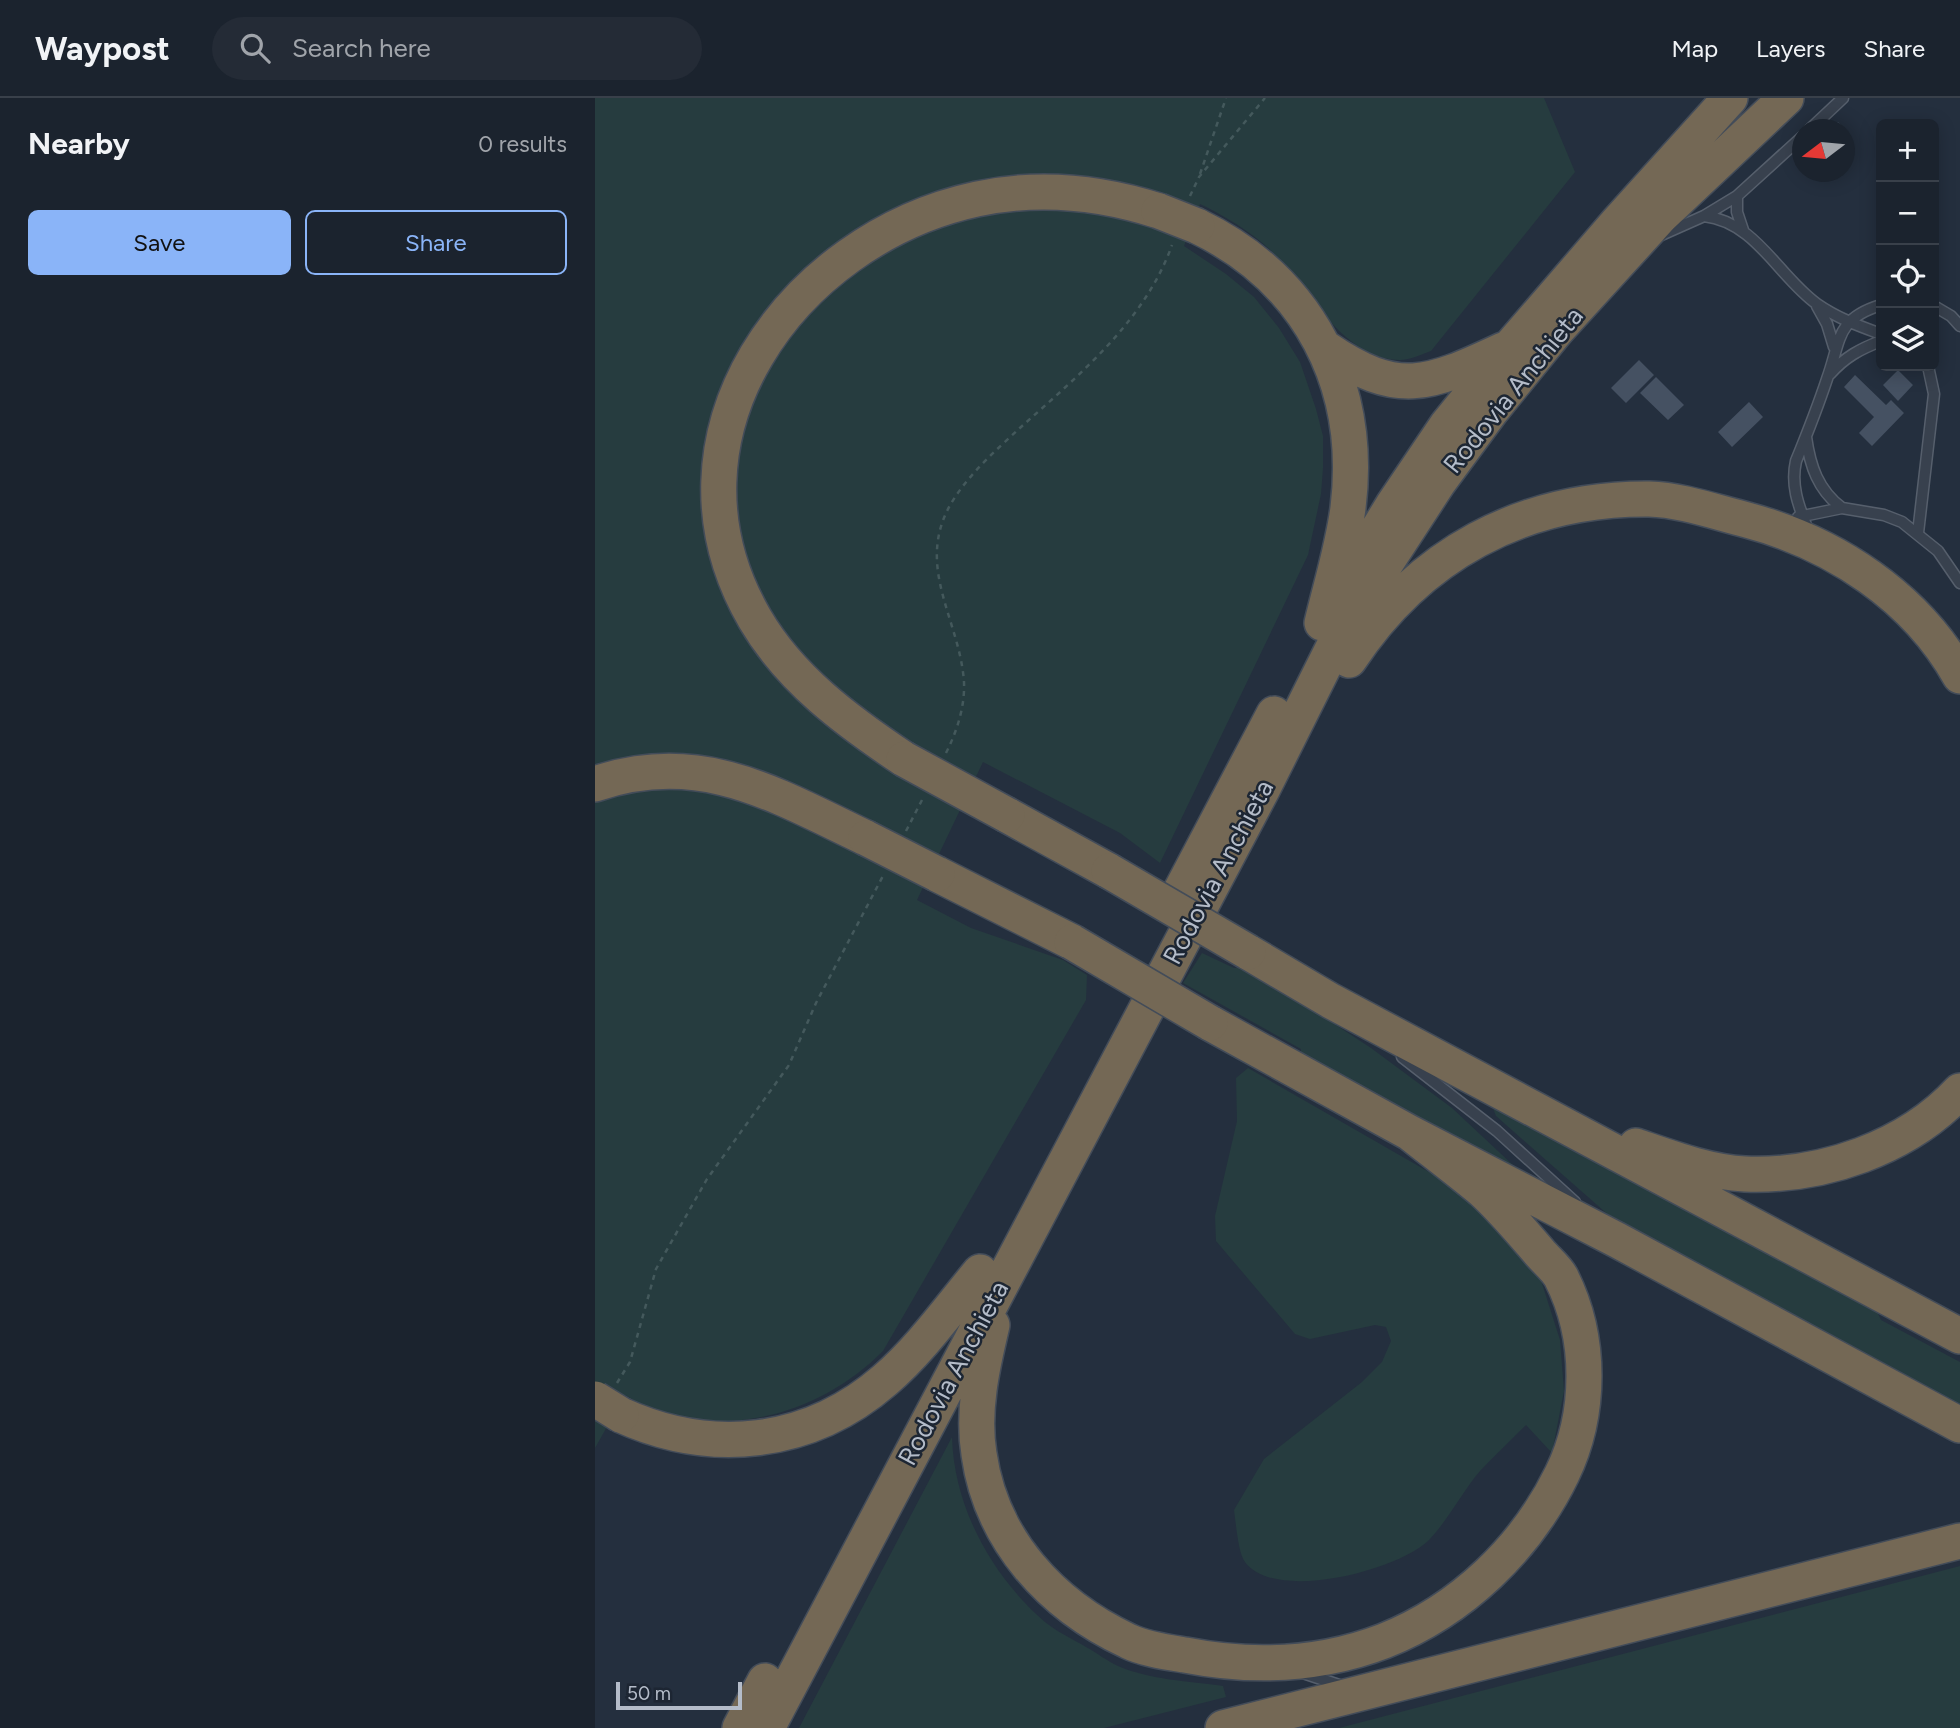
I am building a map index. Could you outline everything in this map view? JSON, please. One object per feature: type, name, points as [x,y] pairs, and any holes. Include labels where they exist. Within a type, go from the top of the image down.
[{"type":"highway","name":"Rodovia Anchieta","points":[[767,1728],[991,1276],[1322,623],[1393,505],[1447,425],[1618,222],[1730,98]]},
{"type":"highway","name":"Rodovia Anchieta","points":[[740,1728],[1263,788],[1342,632],[1438,483],[1491,411],[1556,331],[1661,216],[1786,98]]},
{"type":"highway","points":[[1322,623],[1348,508],[1351,469],[1349,433],[1337,378],[1325,348],[1305,315],[1263,268],[1221,238],[1197,226],[1160,211],[1106,197],[1035,192],[978,199],[918,218],[862,247],[802,294],[769,334],[742,380],[723,443],[720,504],[730,562],[755,620],[819,696],[853,725],[904,759],[1109,871],[1331,1001],[1960,1336]]},
{"type":"highway","points":[[1325,348],[1363,370],[1385,379],[1421,382],[1457,372],[1511,346]]},
{"type":"highway","points":[[1263,788],[1359,645],[1411,584],[1475,540],[1512,523],[1545,513],[1613,501],[1651,499],[1689,504],[1763,524],[1807,529],[1899,600],[1925,624],[1960,676]]},
{"type":"highway","points":[[595,784],[613,777],[686,770],[719,775],[774,794],[1072,942],[1210,1023],[1410,1133],[1617,1240],[1960,1425]]},
{"type":"highway","points":[[1535,1110],[1704,1168],[1744,1174],[1784,1173],[1844,1161],[1888,1144],[1919,1126],[1960,1091]]},
{"type":"highway","points":[[991,1276],[977,1408],[978,1454],[991,1502],[1014,1547],[1034,1575],[1063,1602],[1129,1642],[1170,1653],[1222,1662],[1276,1665],[1349,1652],[1384,1641],[1419,1625],[1449,1606],[1476,1586],[1515,1546],[1554,1490],[1568,1462],[1583,1406],[1585,1367],[1579,1333],[1560,1274],[1515,1223],[1483,1192],[1410,1133]]},
{"type":"highway","points":[[608,1407],[644,1426],[676,1435],[727,1441],[778,1434],[819,1422],[844,1410],[888,1378],[991,1276]]},
{"type":"highway","points":[[1223,1728],[1960,1541]]},
{"type":"lane","points":[[1821,119],[1843,98]]},
{"type":"lane","points":[[1625,255],[1704,216],[1737,196],[1792,146]]},
{"type":"lane","points":[[1737,196],[1737,212],[1743,230]]},
{"type":"lane","points":[[1704,216],[1723,220],[1743,230],[1815,303],[1827,324],[1834,348]]},
{"type":"lane","points":[[1815,303],[1849,323],[1876,332]]},
{"type":"lane","points":[[1842,508],[1807,529],[1793,475],[1829,375],[1834,348],[1849,323],[1862,312],[1876,307]]},
{"type":"lane","points":[[1937,308],[1951,316],[1960,326]]},
{"type":"lane","points":[[1829,375],[1849,355],[1876,343]]},
{"type":"lane","points":[[1918,533],[1934,394],[1929,371]]},
{"type":"lane","points":[[1806,437],[1811,466],[1818,482],[1833,501],[1842,508],[1884,515],[1902,522],[1938,551],[1960,583]]},
{"type":"lane","points":[[1331,1001],[1383,1042]]},
{"type":"lane","points":[[1393,1050],[1497,1131],[1617,1240]]},
{"type":"lane","points":[[1276,1665],[1366,1693]]},
{"type":"path","points":[[1199,177],[1226,98]]},
{"type":"green space","points":[[595,98],[1544,98],[1575,172],[1431,351],[1404,360],[1381,357],[1347,338],[1272,252],[1243,228],[1200,204],[1184,246],[1226,274],[1254,297],[1279,328],[1300,362],[1316,409],[1323,436],[1323,468],[1321,494],[1308,555],[1160,863],[1120,833],[983,762],[917,900],[971,928],[1063,960],[1087,975],[1086,1000],[883,1351],[860,1372],[806,1403],[777,1414],[746,1420],[684,1418],[650,1409],[625,1395],[595,1448]]},
{"type":"green space","points":[[1202,953],[1234,968],[1249,968],[1371,1048],[1452,1108],[1529,1180],[1301,1060],[1301,1049],[1183,983]]},
{"type":"green space","points":[[1248,1068],[1469,1195],[1540,1277],[1560,1340],[1564,1391],[1552,1453],[1526,1425],[1480,1471],[1429,1540],[1392,1562],[1337,1578],[1282,1580],[1260,1574],[1243,1558],[1234,1510],[1264,1459],[1362,1382],[1382,1362],[1391,1341],[1386,1327],[1375,1325],[1310,1339],[1295,1334],[1216,1241],[1215,1216],[1237,1121],[1236,1078]]},
{"type":"green space","points":[[1488,1095],[1873,1303],[1881,1320],[1960,1362],[1960,1414],[1621,1226],[1496,1116]]},
{"type":"green space","points":[[952,1437],[954,1463],[968,1515],[993,1562],[1026,1604],[1045,1622],[1118,1666],[1156,1677],[1223,1686],[1226,1697],[1104,1728],[799,1728]]},
{"type":"green space","points":[[1960,1566],[1960,1728],[1339,1728]]},
{"type":"building","points":[[1639,360],[1654,375],[1626,403],[1611,388]]},
{"type":"building","points":[[1899,371],[1913,385],[1898,401],[1883,385]]},
{"type":"building","points":[[1855,375],[1886,405],[1891,400],[1904,413],[1872,446],[1859,433],[1874,417],[1844,387]]},
{"type":"building","points":[[1656,377],[1684,405],[1668,420],[1640,393]]},
{"type":"building","points":[[1749,402],[1763,417],[1732,447],[1718,432]]}]
